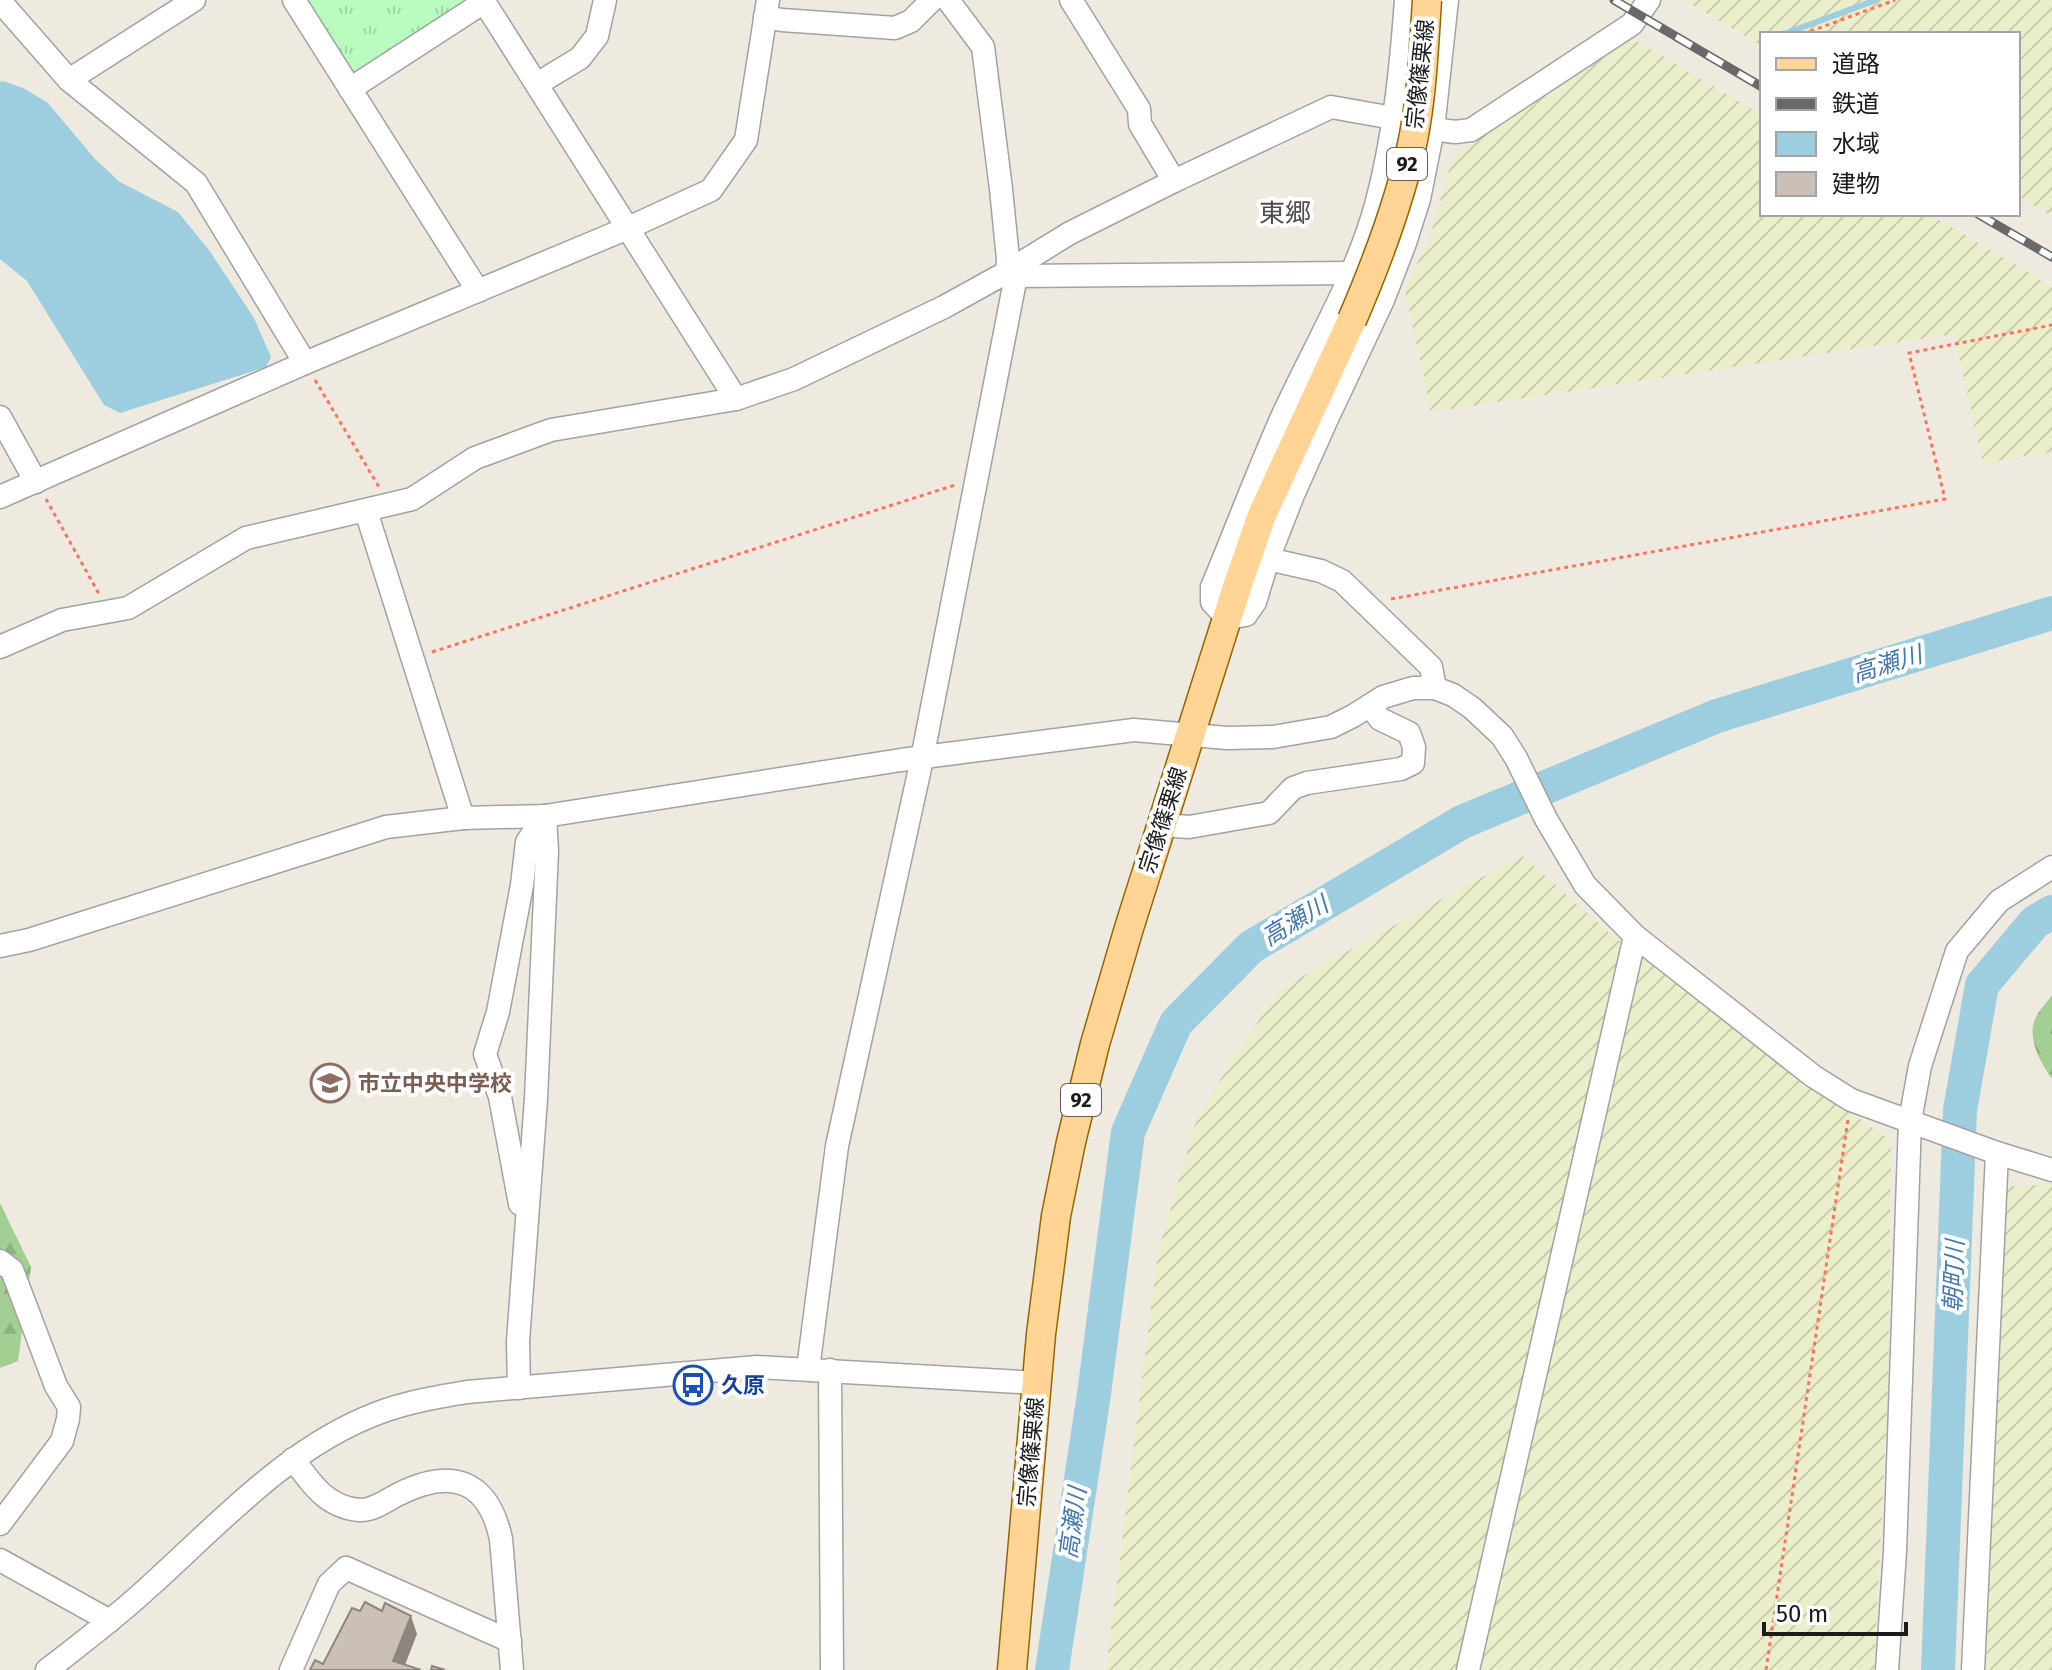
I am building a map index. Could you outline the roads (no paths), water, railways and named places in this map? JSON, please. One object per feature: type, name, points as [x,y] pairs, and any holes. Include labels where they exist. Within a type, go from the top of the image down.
[{"type":"main road","name":"宗像篠栗線","points":[[1012,1670],[1041,1334],[1056,1216],[1095,1044],[1161,825],[1262,515],[1352,320],[1379,253],[1413,140],[1427,0]]},
{"type":"street","points":[[69,80],[194,0]]},
{"type":"street","points":[[294,0],[478,291]]},
{"type":"street","points":[[537,84],[580,58],[597,36],[605,0]]},
{"type":"street","points":[[0,497],[711,190],[746,140],[767,8],[782,20],[895,28],[911,21],[932,0]]},
{"type":"street","points":[[832,1670],[819,1370],[837,1146],[922,759],[977,478],[1008,275],[1001,189],[983,47],[948,0]]},
{"type":"street","points":[[1071,0],[1139,109],[1140,124],[1174,181]]},
{"type":"street","points":[[1406,0],[1402,67],[1388,154],[1375,207],[1351,273],[1282,418],[1212,587],[1212,602],[1227,618],[1246,615],[1255,602],[1293,495],[1383,300],[1405,243],[1419,199],[1433,129],[1447,0]]},
{"type":"street","points":[[0,647],[62,620],[128,608],[246,538],[412,499],[475,458],[551,430],[736,399],[794,379],[1008,275],[1070,233],[1331,107],[1433,129],[1455,132],[1471,130],[1632,24],[1649,0]]},
{"type":"street","points":[[0,1],[69,80],[196,183],[305,363]]},
{"type":"street","points":[[350,89],[483,1],[736,399]]},
{"type":"street","points":[[1008,275],[1351,273]]},
{"type":"street","points":[[0,417],[36,482]]},
{"type":"street","points":[[366,511],[463,818]]},
{"type":"street","points":[[1268,559],[1321,571],[1342,581],[1431,667],[1435,688]]},
{"type":"street","points":[[0,946],[29,940],[386,827],[463,818],[545,816],[901,760],[1134,730],[1227,738],[1273,737],[1331,727],[1383,697],[1413,688],[1435,688],[1453,695],[1472,708],[1502,736],[1585,885],[1635,936],[1813,1076],[1851,1100],[2052,1170]]},
{"type":"street","points":[[1161,825],[1189,827],[1269,813],[1293,788],[1307,783],[1401,769],[1413,763],[1414,747],[1409,733],[1380,719],[1370,706]]},
{"type":"street","points":[[519,1388],[518,1341],[536,1099],[547,851],[545,816]]},
{"type":"street","points":[[526,1235],[500,1097],[485,1054],[498,1012],[527,842],[545,816]]},
{"type":"street","points":[[1887,1670],[1920,1066],[1957,951],[1999,901],[2052,867]]},
{"type":"street","points":[[1468,1670],[1635,936]]},
{"type":"street","points":[[1973,1670],[1997,1153]]},
{"type":"street","points":[[0,1261],[12,1270],[56,1386],[69,1407],[62,1441],[0,1524]]},
{"type":"street","points":[[47,1670],[150,1587],[220,1520],[293,1459],[334,1433],[377,1413],[422,1399],[467,1392],[757,1367],[1038,1383]]},
{"type":"street","points":[[293,1459],[321,1495],[329,1501],[360,1510],[370,1509],[430,1481],[459,1481],[472,1489],[497,1519],[512,1670]]},
{"type":"street","points":[[0,1560],[110,1621]]},
{"type":"street","points":[[291,1670],[329,1584],[346,1568],[510,1641]]},
{"type":"water","points":[[0,82],[23,88],[48,103],[95,159],[120,182],[178,212],[209,250],[254,318],[271,357],[266,367],[120,413],[104,405],[27,281],[0,259]]},
{"type":"waterway","points":[[1789,32],[1876,0]]},
{"type":"waterway","name":"高瀬川","points":[[1052,1670],[1094,1394],[1128,1132],[1176,1023],[1251,947],[1462,822],[1717,716],[2052,613]]},
{"type":"waterway","name":"朝町川","points":[[1938,1670],[1960,1110],[1982,985],[2035,922],[2052,912]]},
{"type":"railway","points":[[1614,0],[1760,86]]},
{"type":"railway","points":[[1981,216],[2052,257]]},
{"type":"place","name":"市立中央中学校","points":[[330,1083]]},
{"type":"place","name":"久原","points":[[693,1385]]},
{"type":"district","name":"東郷","points":[[1285,213]]}]
